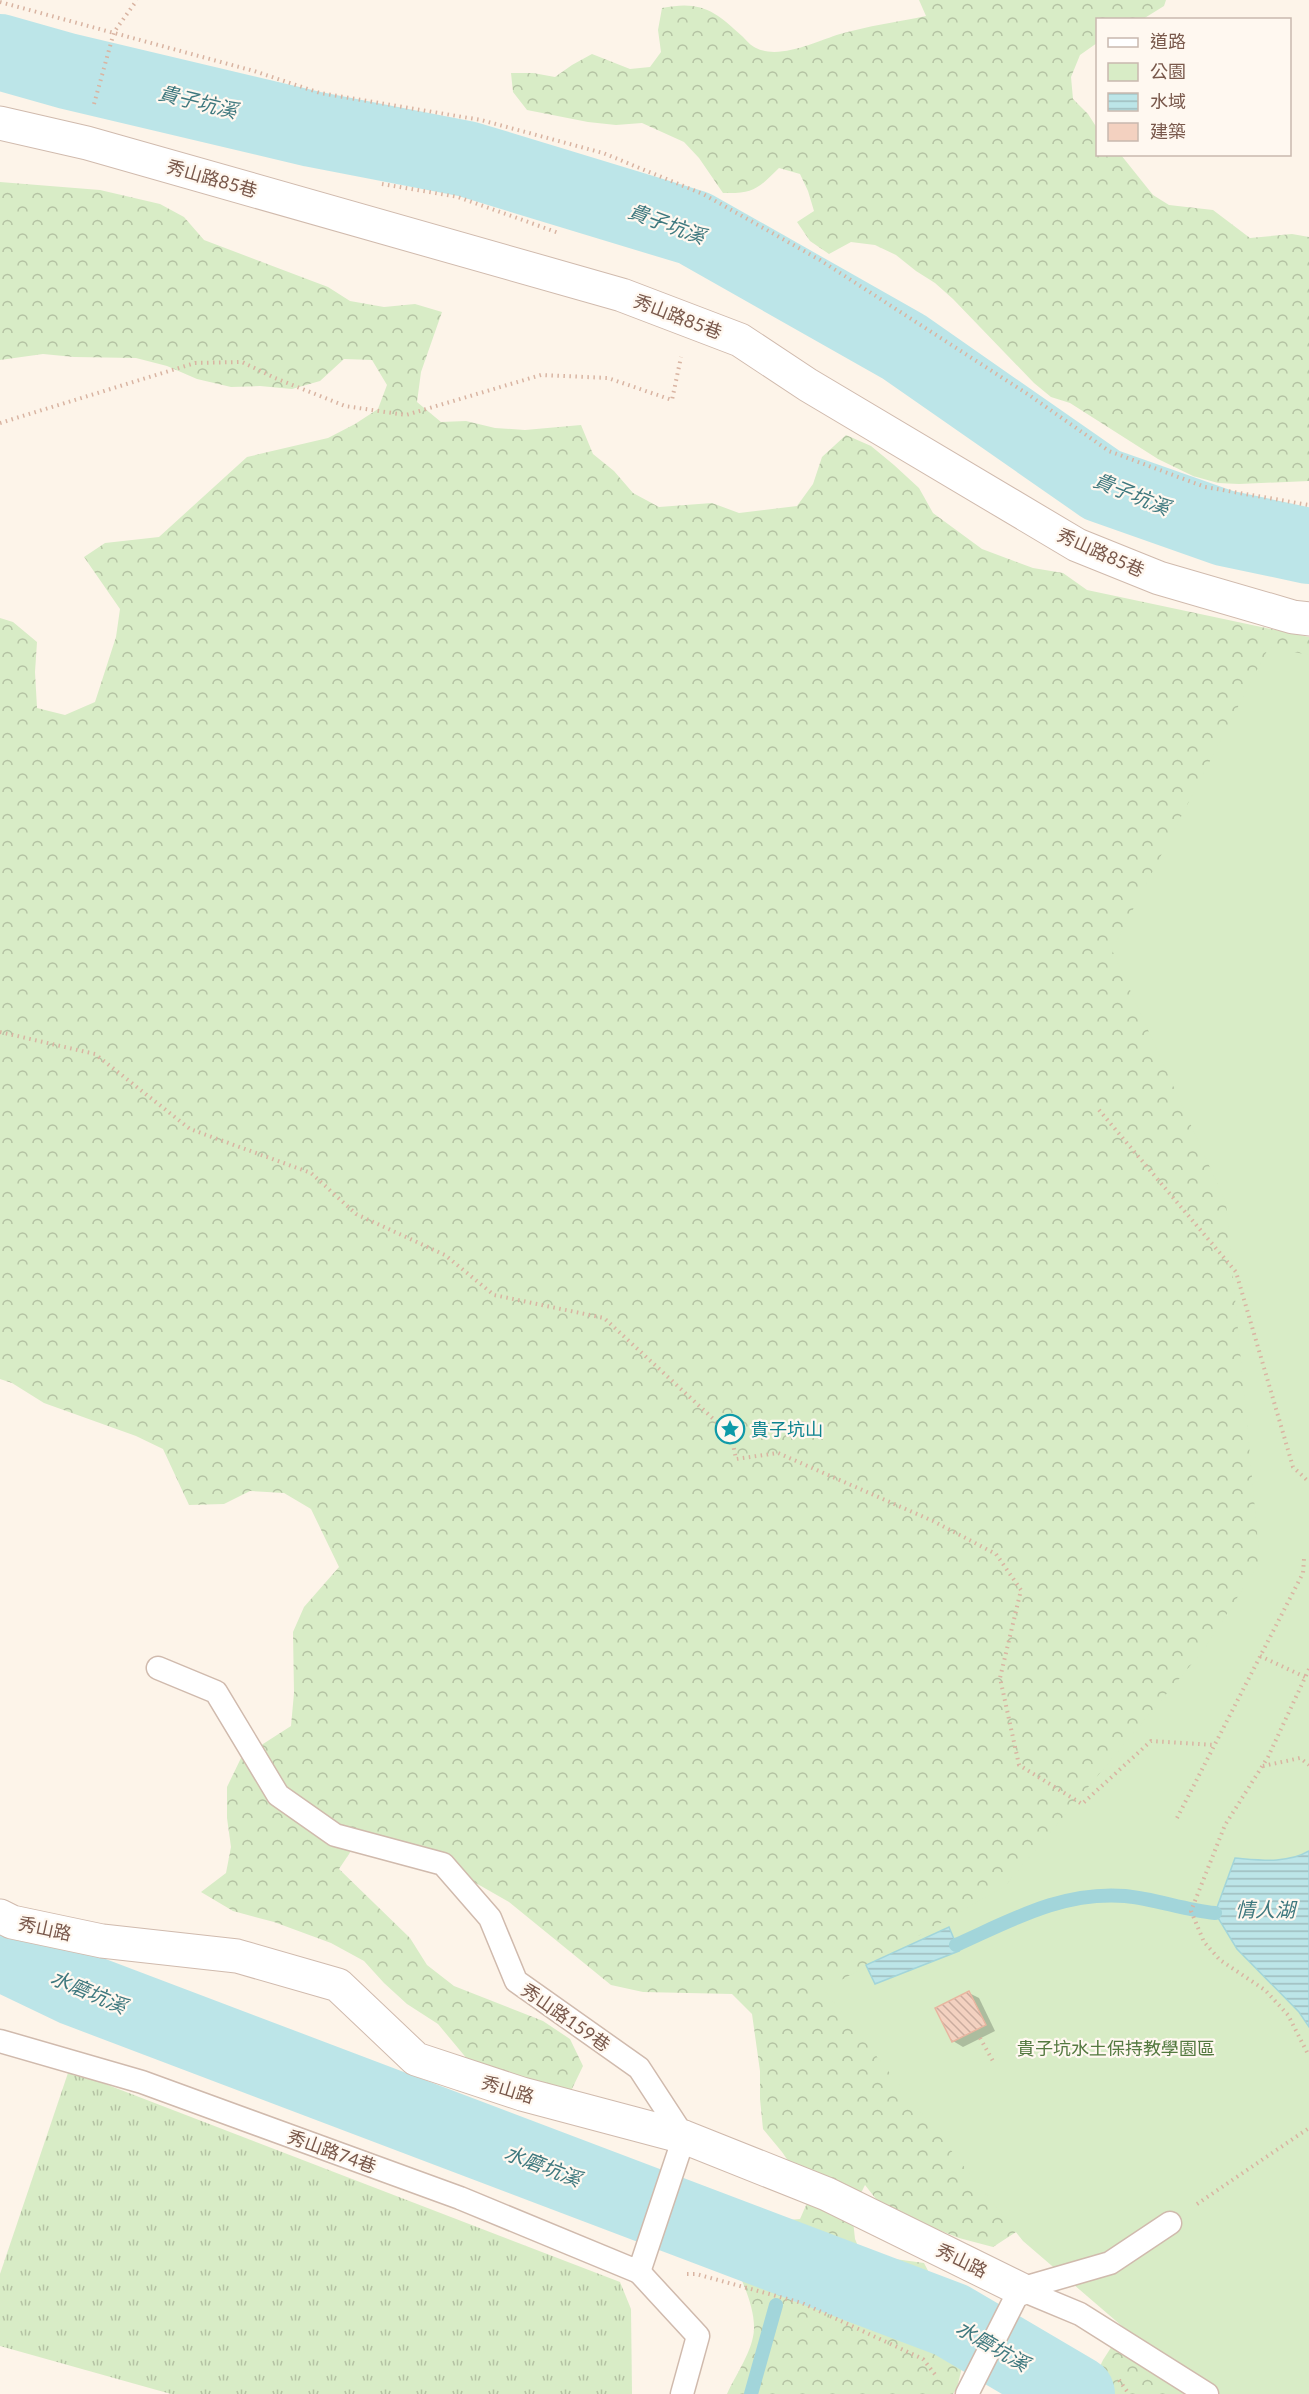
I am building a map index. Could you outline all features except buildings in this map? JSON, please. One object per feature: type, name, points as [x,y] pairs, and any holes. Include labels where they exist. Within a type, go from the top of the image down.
[{"type":"street","name":"秀山路85巷","points":[[0,123],[87,143],[588,285],[622,295],[741,340],[808,385],[1077,545],[1159,578],[1293,617],[1309,619]]},
{"type":"street","name":"秀山路","points":[[0,1916],[12,1922],[102,1941],[237,1956],[338,1985],[416,2059],[522,2094],[684,2137],[827,2194],[1020,2289]]},
{"type":"lane","name":"秀山路159巷","points":[[158,1668],[216,1692],[278,1795],[335,1835],[443,1864],[490,1918],[516,1981],[639,2068],[684,2137]]},
{"type":"lane","name":"秀山路74巷","points":[[0,2041],[142,2082],[642,2263]]},
{"type":"lane","points":[[682,2394],[698,2336],[642,2263],[684,2137]]},
{"type":"lane","points":[[969,2390],[1020,2289],[1110,2263],[1170,2223]]},
{"type":"lane","points":[[1020,2289],[1080,2314],[1208,2394]]},
{"type":"path","points":[[94,105],[114,32],[137,0]]},
{"type":"path","points":[[0,2],[254,71],[320,93],[481,120],[603,153],[703,194],[820,260],[915,320],[1109,451],[1204,487],[1309,505]]},
{"type":"path","points":[[0,423],[195,363],[242,362],[345,406],[406,415],[541,375],[608,378],[672,400],[688,321]]},
{"type":"path","points":[[0,1032],[95,1054],[190,1129],[311,1173],[356,1214],[445,1255],[494,1295],[604,1318],[721,1426],[730,1429],[736,1459],[778,1453],[933,1521],[996,1554],[1021,1590],[1000,1678],[1019,1765],[1082,1804],[1151,1741],[1215,1745]]},
{"type":"path","points":[[1099,1110],[1236,1272],[1293,1467],[1309,1482]]},
{"type":"path","points":[[1177,1818],[1303,1573],[1304,1559]]},
{"type":"path","points":[[1260,1656],[1305,1677]]},
{"type":"path","points":[[1309,1669],[1263,1766],[1225,1825],[1191,1911],[1204,1942],[1220,1960],[1265,1990],[1288,2015],[1309,2056]]},
{"type":"path","points":[[1302,1683],[1309,1686]]},
{"type":"path","points":[[1263,1766],[1300,1758],[1309,1765]]},
{"type":"path","points":[[980,2038],[993,2061]]},
{"type":"path","points":[[1170,2223],[1309,2128]]},
{"type":"path","points":[[642,2263],[696,2274],[802,2303],[923,2359],[944,2385]]},
{"type":"green space","points":[[919,0],[1166,0],[1164,6],[1145,18],[1096,18],[1096,44],[1080,55],[1071,77],[1073,99],[1088,114],[1096,126],[1096,156],[1122,156],[1153,195],[1169,205],[1213,210],[1250,238],[1292,234],[1309,237],[1309,481],[1239,484],[1218,483],[1193,476],[1158,459],[1070,403],[1051,397],[1034,383],[953,299],[896,255],[875,245],[851,242],[829,254],[810,241],[797,222],[814,211],[800,174],[779,168],[754,189],[723,193],[699,158],[684,142],[642,123],[616,125],[588,122],[527,110],[513,92],[511,73],[533,73],[555,77],[592,54],[630,69],[650,67],[661,52],[658,30],[662,8],[687,5],[706,10],[724,20],[754,47],[776,52],[798,48],[851,31],[926,16]]},
{"type":"green space","points":[[0,182],[100,190],[160,204],[184,217],[204,240],[328,287],[350,301],[384,307],[415,304],[442,312],[421,372],[417,402],[441,422],[466,421],[495,428],[525,430],[581,425],[593,454],[614,471],[633,493],[659,507],[712,503],[739,513],[797,506],[813,484],[822,457],[846,435],[871,446],[894,465],[919,488],[933,513],[982,549],[1033,568],[1063,573],[1087,590],[1309,637],[1309,1508],[1019,2230],[993,2247],[959,2238],[883,2208],[865,2185],[852,2211],[855,2239],[867,2267],[895,2259],[924,2263],[936,2286],[958,2306],[952,2333],[964,2359],[957,2388],[953,2394],[727,2394],[747,2354],[754,2329],[748,2295],[724,2240],[743,2224],[800,2219],[811,2194],[763,2129],[760,2071],[752,2014],[732,1994],[643,1992],[611,1985],[509,1902],[481,1886],[452,1871],[357,1842],[339,1869],[410,1938],[427,1965],[454,1986],[543,2021],[570,2039],[583,2066],[570,2093],[478,2072],[438,2024],[407,2004],[364,1961],[331,1943],[274,1922],[233,1911],[201,1892],[226,1873],[231,1847],[227,1818],[227,1787],[241,1758],[291,1726],[294,1693],[293,1632],[304,1607],[339,1567],[311,1509],[284,1493],[250,1491],[224,1504],[189,1505],[163,1449],[136,1436],[44,1403],[12,1383],[0,1379],[0,618],[13,622],[37,642],[35,672],[37,708],[65,715],[95,702],[116,637],[120,609],[84,557],[105,543],[159,537],[247,457],[328,438],[378,409],[387,385],[372,360],[344,359],[320,381],[292,389],[260,386],[231,387],[197,379],[167,366],[136,358],[43,354],[0,360]]},
{"type":"green space","name":"貴子坑水土保持教學園區","points":[[1269,647],[1309,655],[1309,2394],[1201,2394],[1023,2241],[824,1990],[1005,1886],[1205,1648],[1260,1562],[1226,1203],[1112,950]]},
{"type":"green space","points":[[69,2070],[620,2282],[631,2309],[632,2394],[171,2394],[0,2346],[0,2274]]},
{"type":"green space","points":[[1139,2304],[1304,2394],[1087,2394],[1103,2360]]},
{"type":"water","name":"情人湖","points":[[1309,1851],[1309,2027],[1299,2012],[1237,1949],[1215,1913],[1235,1858],[1283,1859]]},
{"type":"water","points":[[949,1927],[959,1951],[875,1984],[866,1965]]},
{"type":"waterway","name":"貴子坑溪","points":[[0,52],[67,71],[312,129],[467,159],[694,228],[904,347],[1102,485],[1224,528],[1309,546]]},
{"type":"waterway","points":[[956,1945],[1038,1909],[1080,1898],[1125,1896],[1215,1913]]},
{"type":"waterway","name":"水磨坑溪","points":[[0,1952],[75,1988],[951,2320],[1077,2394]]},
{"type":"waterway","points":[[781,2289],[790,2259]]},
{"type":"waterway","points":[[751,2394],[776,2305]]},
{"type":"place","name":"貴子坑山","points":[[730,1429]]}]
